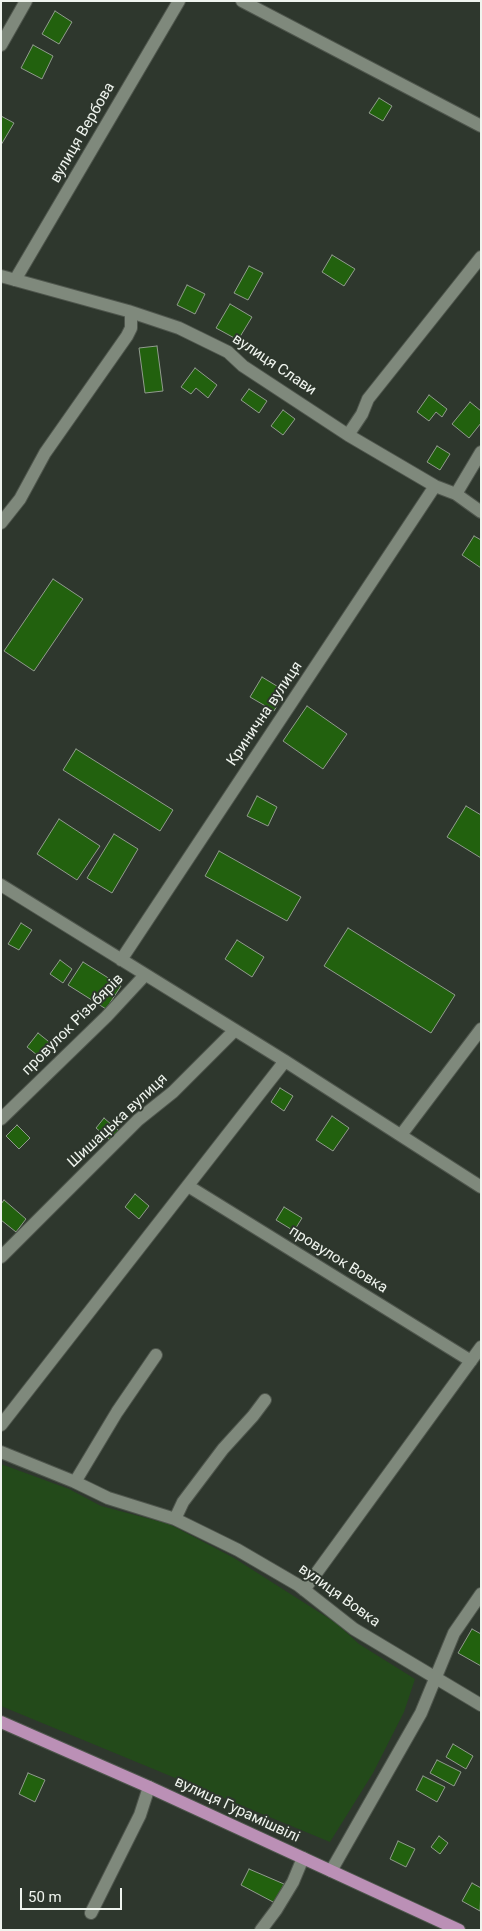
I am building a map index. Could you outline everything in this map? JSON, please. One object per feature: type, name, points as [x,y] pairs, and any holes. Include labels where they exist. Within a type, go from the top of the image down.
[{"type":"main road","name":"вулиця Гурамішвілі","points":[[1,1722],[149,1787],[459,1930]]},
{"type":"street","points":[[1,45],[26,1]]},
{"type":"street","name":"вулиця Вербова","points":[[15,280],[179,1]]},
{"type":"street","points":[[242,1],[481,126]]},
{"type":"street","points":[[348,435],[362,414],[368,399],[481,257]]},
{"type":"street","name":"вулиця Слави","points":[[1,276],[179,328],[228,352],[243,366],[348,435],[435,486],[456,494],[481,512]]},
{"type":"street","points":[[1,523],[20,499],[45,453],[127,336],[132,313]]},
{"type":"street","points":[[456,494],[481,452]]},
{"type":"street","name":"Кринична вулиця","points":[[121,960],[435,486]]},
{"type":"street","points":[[1,885],[285,1061],[481,1187]]},
{"type":"street","name":"провулок Різьбярів","points":[[1,1119],[107,1016],[145,975]]},
{"type":"street","points":[[401,1136],[481,1029]]},
{"type":"street","name":"Шишацька вулиця","points":[[1,1257],[138,1120],[173,1092],[235,1030]]},
{"type":"street","points":[[1,1425],[285,1061]]},
{"type":"street","name":"провулок Вовка","points":[[188,1186],[471,1361]]},
{"type":"street","points":[[304,1590],[481,1347]]},
{"type":"street","points":[[75,1482],[117,1412],[156,1355]]},
{"type":"street","points":[[175,1519],[183,1502],[223,1449],[254,1416],[265,1400]]},
{"type":"street","name":"вулиця Вовка","points":[[1,1452],[75,1482],[108,1498],[175,1519],[238,1550],[304,1590],[354,1629],[481,1705]]},
{"type":"street","points":[[331,1871],[421,1713],[454,1633],[477,1608],[481,1594]]},
{"type":"street","points":[[92,1913],[140,1815],[149,1787]]},
{"type":"street","points":[[261,1930],[293,1882],[303,1858]]},
{"type":"green space","points":[[1,1464],[69,1489],[101,1506],[169,1524],[234,1558],[336,1623],[359,1644],[415,1679],[404,1712],[373,1773],[330,1842],[1,1706]]},
{"type":"building","points":[[55,11],[72,22],[59,44],[42,34]]},
{"type":"building","points":[[33,45],[53,56],[42,79],[21,68]]},
{"type":"building","points":[[379,98],[392,106],[383,121],[369,113]]},
{"type":"building","points":[[1,116],[14,123],[1,145]]},
{"type":"building","points":[[332,255],[355,269],[344,286],[322,272]]},
{"type":"building","points":[[249,266],[263,273],[248,300],[234,293]]},
{"type":"building","points":[[187,285],[205,294],[195,314],[177,305]]},
{"type":"building","points":[[230,304],[252,317],[238,340],[216,328]]},
{"type":"building","points":[[157,346],[163,391],[145,393],[139,348]]},
{"type":"building","points":[[195,368],[217,385],[208,398],[196,388],[191,394],[181,387]]},
{"type":"building","points":[[249,389],[267,401],[259,413],[241,400]]},
{"type":"building","points":[[429,395],[447,409],[442,417],[436,412],[429,421],[417,412]]},
{"type":"building","points":[[470,402],[481,411],[481,423],[469,438],[452,424]]},
{"type":"building","points":[[283,410],[295,419],[283,435],[271,426]]},
{"type":"building","points":[[437,446],[450,454],[440,470],[427,462]]},
{"type":"building","points":[[474,536],[481,540],[481,568],[462,555]]},
{"type":"building","points":[[53,579],[83,599],[34,671],[4,651]]},
{"type":"building","points":[[262,677],[285,691],[274,711],[250,697]]},
{"type":"building","points":[[307,706],[347,734],[323,769],[283,741]]},
{"type":"building","points":[[76,749],[173,810],[160,831],[63,770]]},
{"type":"building","points":[[257,796],[277,807],[268,826],[247,816]]},
{"type":"building","points":[[466,806],[481,815],[481,858],[447,837]]},
{"type":"building","points":[[59,819],[100,846],[77,880],[37,854]]},
{"type":"building","points":[[114,834],[138,849],[112,893],[87,878]]},
{"type":"building","points":[[219,851],[301,897],[287,921],[205,876]]},
{"type":"building","points":[[21,923],[32,930],[19,950],[8,944]]},
{"type":"building","points":[[348,928],[455,995],[431,1033],[324,966]]},
{"type":"building","points":[[237,940],[264,957],[252,977],[225,959]]},
{"type":"building","points":[[60,960],[72,969],[63,983],[50,974]]},
{"type":"building","points":[[83,962],[121,986],[106,1009],[68,985]]},
{"type":"building","points":[[38,1033],[53,1045],[42,1059],[27,1047]]},
{"type":"building","points":[[280,1088],[293,1096],[284,1111],[271,1102]]},
{"type":"building","points":[[332,1116],[349,1128],[333,1151],[316,1140]]},
{"type":"building","points":[[104,1118],[119,1131],[110,1140],[96,1128]]},
{"type":"building","points":[[17,1125],[30,1138],[19,1149],[6,1136]]},
{"type":"building","points":[[135,1194],[149,1206],[139,1219],[125,1207]]},
{"type":"building","points":[[4,1200],[26,1219],[16,1232],[1,1220],[1,1204]]},
{"type":"building","points":[[284,1207],[302,1218],[294,1231],[276,1220]]},
{"type":"building","points":[[472,1629],[481,1634],[481,1666],[458,1653]]},
{"type":"building","points":[[453,1744],[473,1756],[466,1769],[446,1757]]},
{"type":"building","points":[[437,1760],[461,1772],[454,1786],[430,1773]]},
{"type":"building","points":[[28,1773],[45,1780],[35,1802],[19,1794]]},
{"type":"building","points":[[423,1776],[445,1787],[437,1802],[416,1790]]},
{"type":"building","points":[[439,1836],[448,1843],[440,1854],[431,1847]]},
{"type":"building","points":[[398,1841],[415,1849],[406,1867],[390,1859]]},
{"type":"building","points":[[249,1869],[284,1884],[275,1903],[241,1885]]},
{"type":"building","points":[[472,1883],[481,1888],[480,1911],[462,1901]]}]
